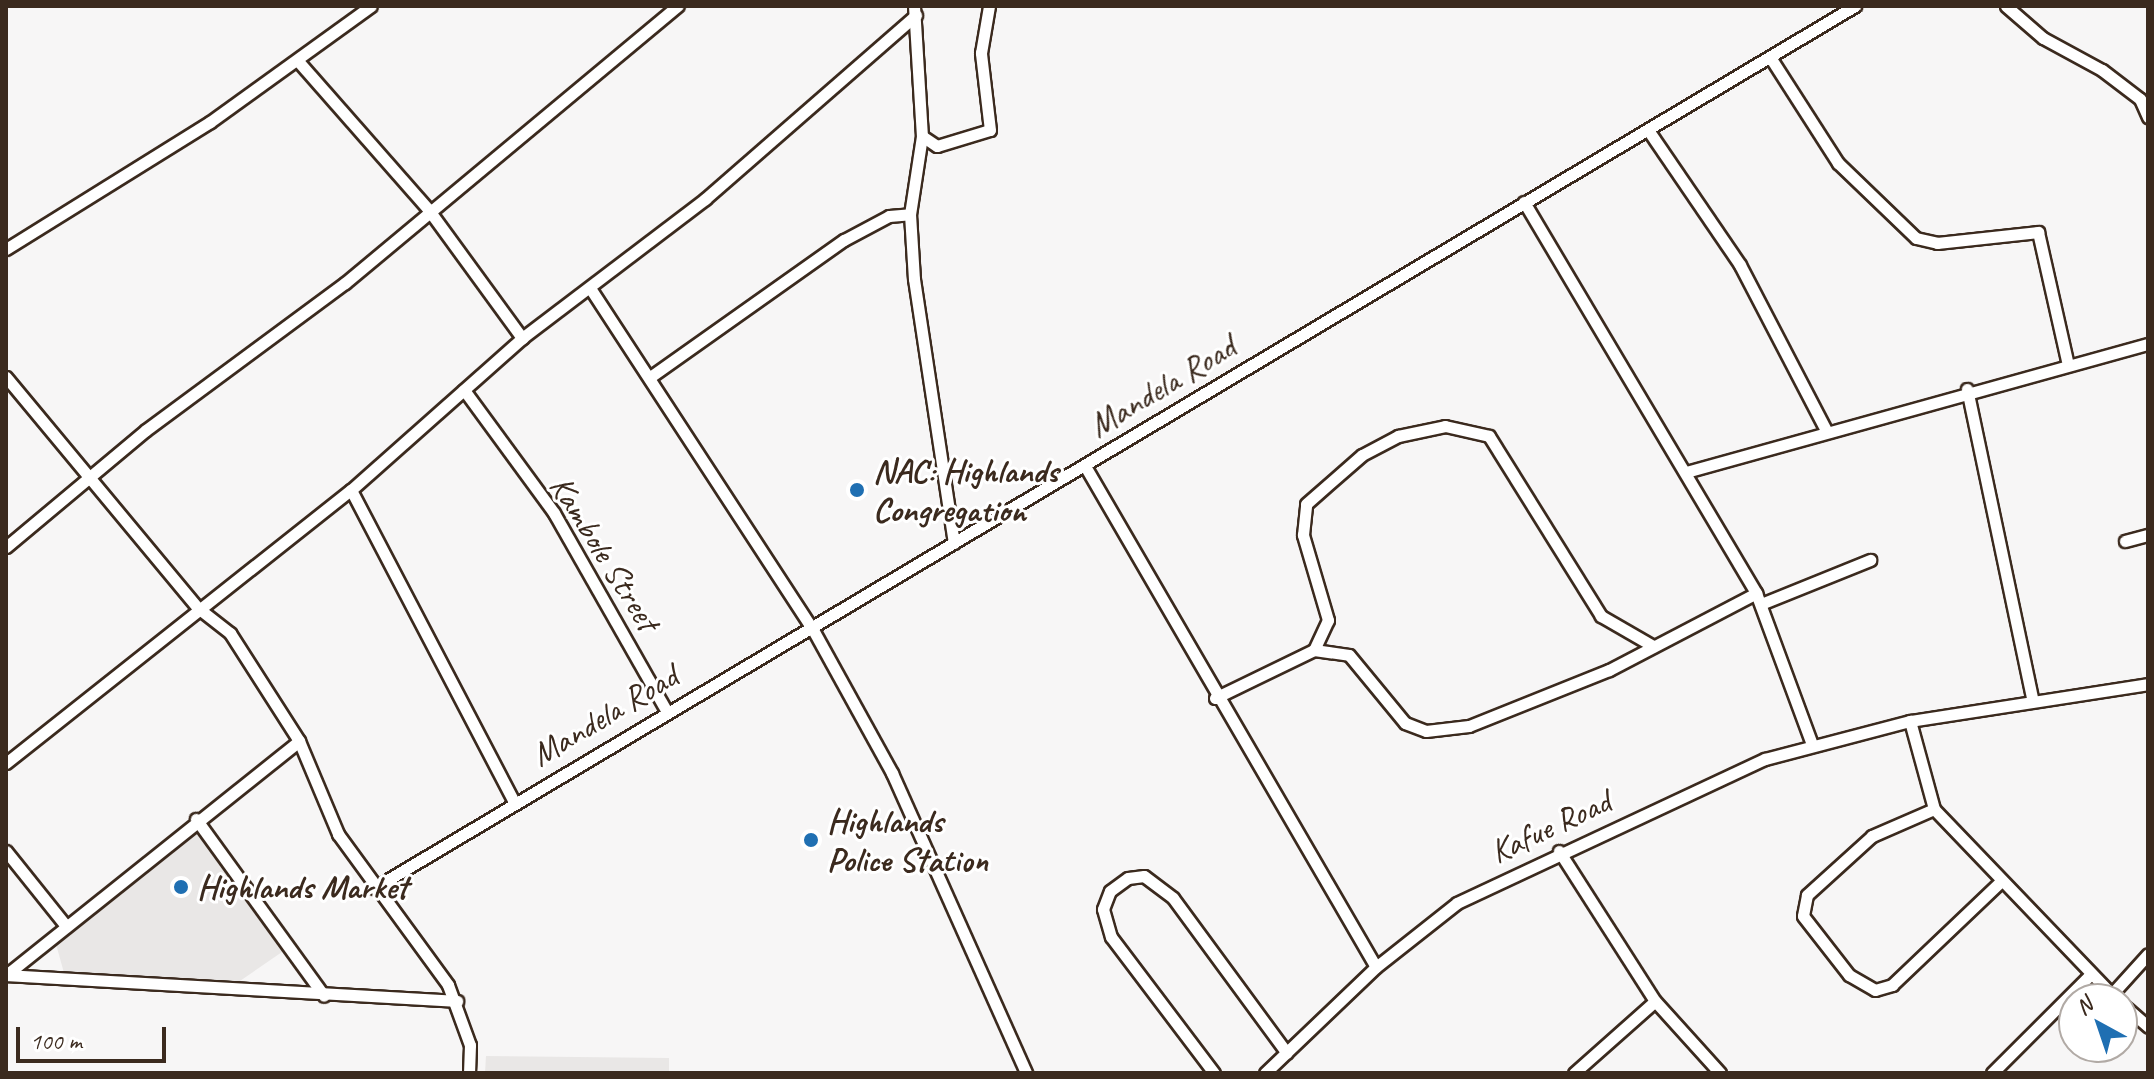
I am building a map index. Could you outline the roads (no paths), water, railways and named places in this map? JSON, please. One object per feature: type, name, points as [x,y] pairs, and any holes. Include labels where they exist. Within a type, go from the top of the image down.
[{"type":"street","points":[[6,249],[298,61],[371,6]]},
{"type":"street","points":[[6,547],[345,283],[428,209],[678,6]]},
{"type":"street","points":[[922,136],[937,146],[990,130],[981,53],[989,6]]},
{"type":"street","name":"Mandela Road","points":[[374,888],[666,710],[812,628],[1855,6]]},
{"type":"street","points":[[2006,6],[2043,38],[2102,70],[2140,99],[2148,117]]},
{"type":"street","points":[[915,10],[922,136],[910,214],[922,359],[954,543]]},
{"type":"street","points":[[6,763],[198,608],[351,490],[522,338],[590,288],[915,10]]},
{"type":"street","points":[[1770,57],[1838,163],[1916,238],[1937,243],[2038,232],[2067,361]]},
{"type":"street","points":[[298,61],[428,209],[522,338]]},
{"type":"street","points":[[1648,130],[1740,265],[1826,430]]},
{"type":"street","points":[[1524,202],[1758,598],[1811,742]]},
{"type":"street","points":[[653,375],[844,240],[889,216],[910,214]]},
{"type":"street","points":[[590,288],[653,375],[812,628],[892,773],[1026,1073]]},
{"type":"street","points":[[1686,472],[2067,361],[2148,344]]},
{"type":"street","points":[[6,377],[93,477],[198,608],[230,633],[299,741],[338,834],[457,1001],[469,1073]]},
{"type":"street","points":[[1967,389],[2033,701]]},
{"type":"street","name":"Kambole Street","points":[[464,390],[554,513],[666,710]]},
{"type":"street","points":[[1314,650],[1328,610],[1303,535],[1306,504],[1362,455],[1398,436],[1462,425],[1495,443],[1601,616],[1653,646]]},
{"type":"street","points":[[1085,466],[1215,698],[1376,967]]},
{"type":"street","points":[[351,490],[514,802]]},
{"type":"street","points":[[2125,541],[2148,535]]},
{"type":"street","points":[[1215,698],[1314,650],[1349,655],[1382,701],[1426,731],[1520,710],[1758,598],[1870,560]]},
{"type":"street","name":"Kafue Road","points":[[1265,1073],[1376,967],[1457,903],[1559,851],[1811,742],[1910,721],[2148,684]]},
{"type":"street","points":[[1910,721],[1934,809],[2097,983]]},
{"type":"street","points":[[299,741],[196,819],[6,975],[324,996],[457,1001]]},
{"type":"street","points":[[1934,809],[1872,836],[1807,895],[1803,916],[1849,975],[1875,990],[1892,985],[2000,882]]},
{"type":"street","points":[[196,819],[324,996]]},
{"type":"street","points":[[6,851],[66,926]]},
{"type":"street","points":[[1559,851],[1655,1001],[1720,1073]]},
{"type":"street","points":[[1214,1073],[1111,937],[1103,909],[1110,891],[1128,878],[1144,876],[1173,898],[1287,1053]]},
{"type":"street","points":[[2125,983],[2148,954]]},
{"type":"street","points":[[1992,1073],[2089,976]]},
{"type":"street","points":[[1574,1073],[1655,1001]]},
{"type":"place","name":"NAC: Highlands Congregation","points":[[857,490]]},
{"type":"place","name":"Highlands Police Station","points":[[811,840]]},
{"type":"place","name":"Highlands Market","points":[[181,887]]}]
